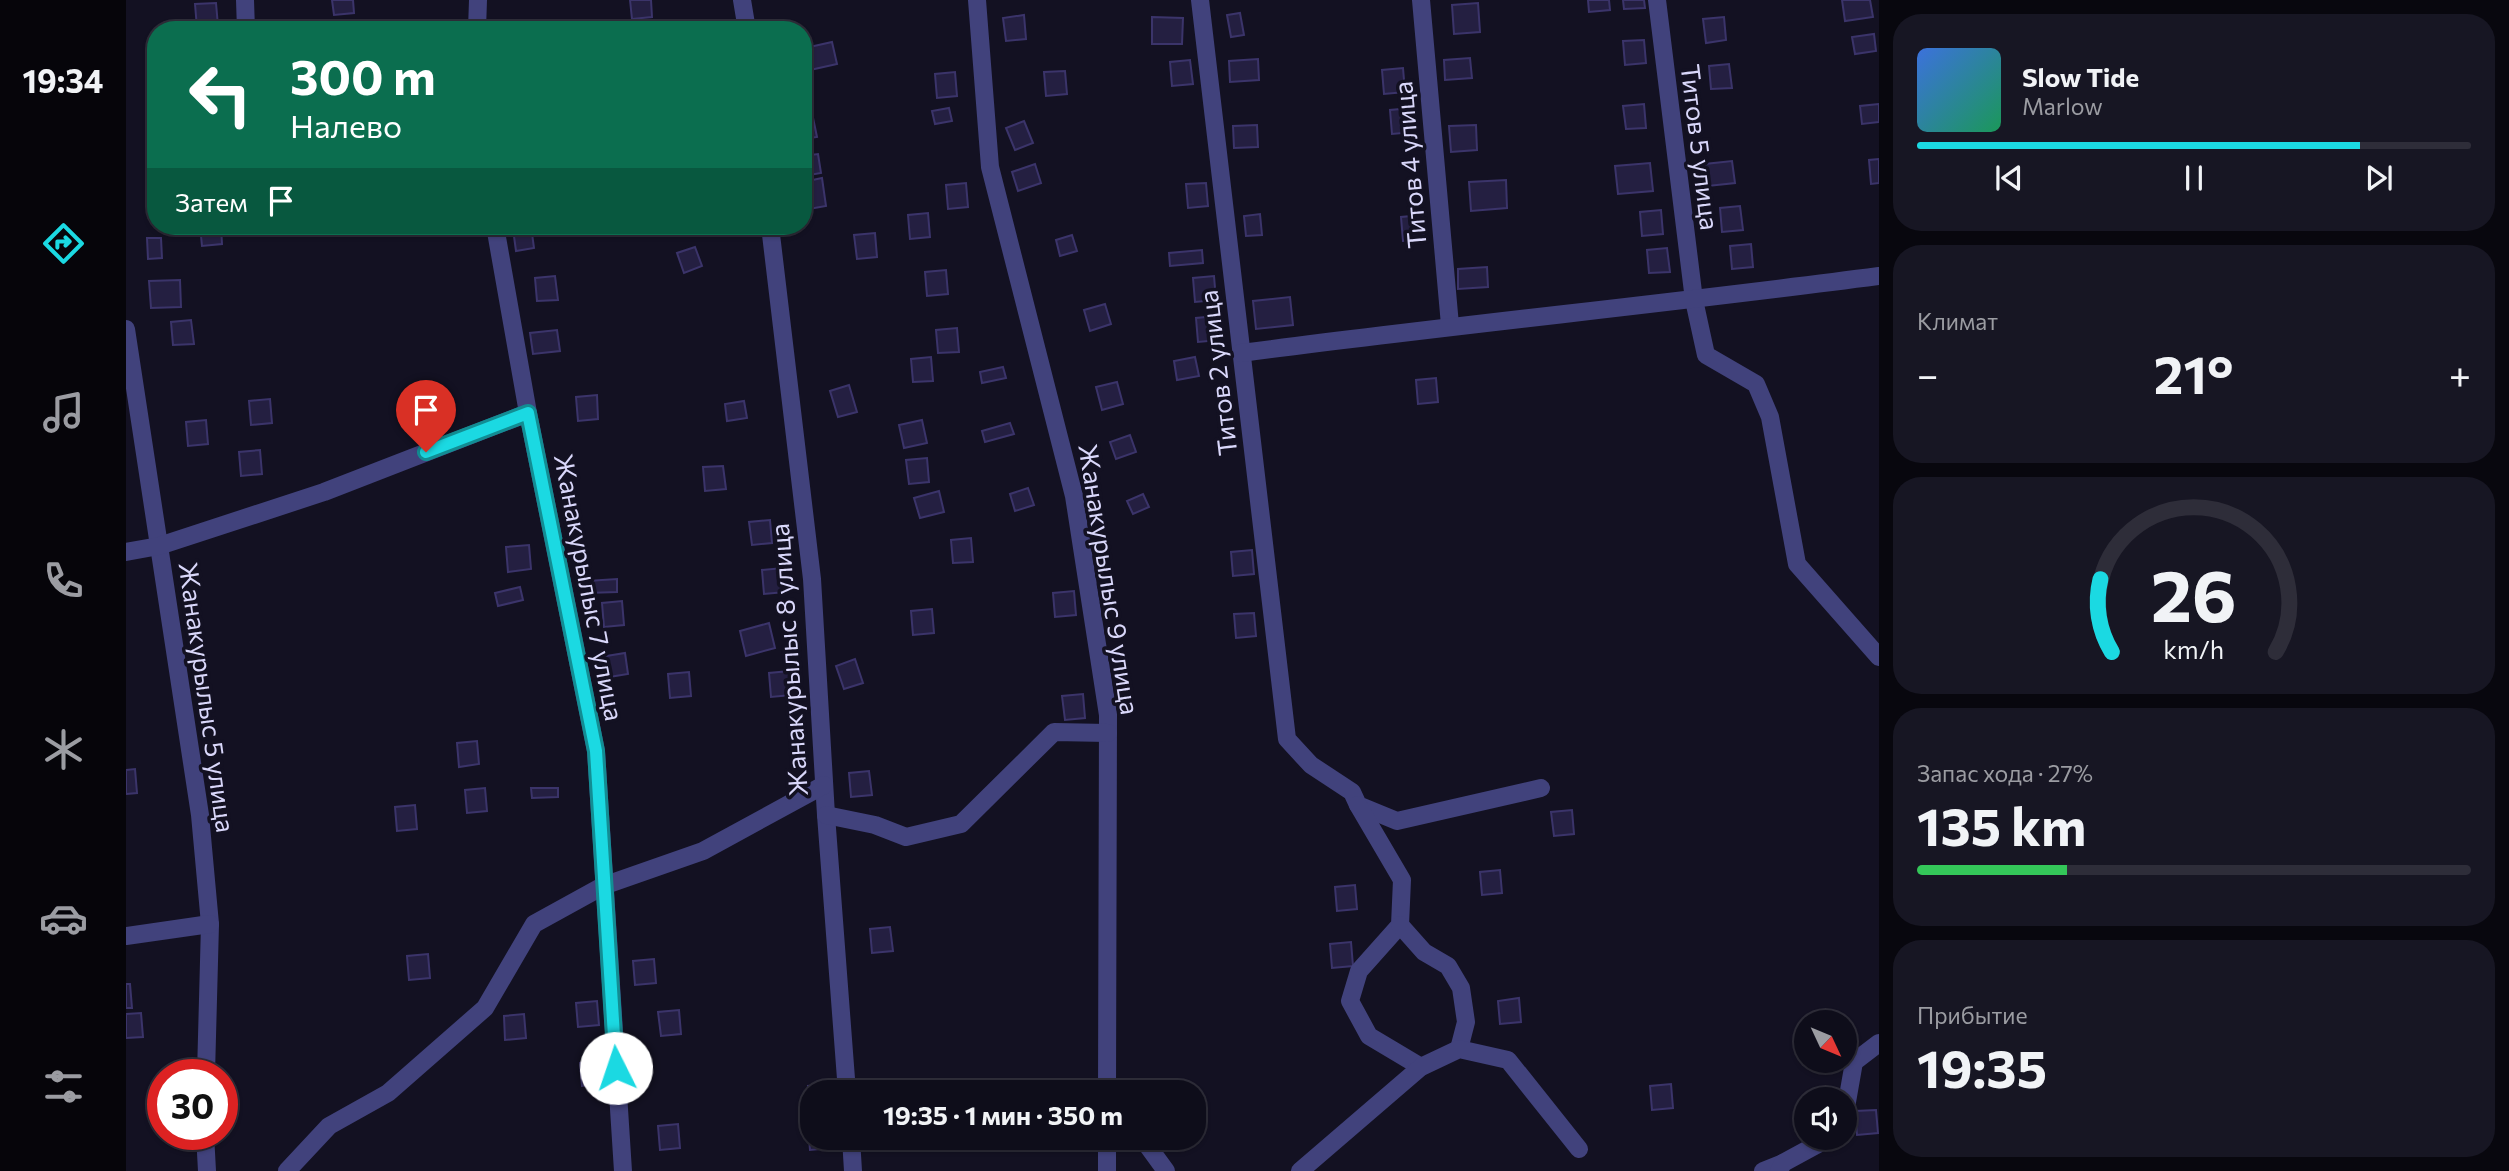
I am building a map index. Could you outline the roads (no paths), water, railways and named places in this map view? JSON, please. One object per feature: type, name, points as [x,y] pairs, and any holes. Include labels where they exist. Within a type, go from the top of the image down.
[{"type":"street","points":[[244,0],[245,21]]},
{"type":"street","points":[[477,21],[478,0]]},
{"type":"street","points":[[743,0],[746,21]]},
{"type":"street","name":"Жанакурылыс 9 улица","points":[[976,0],[990,167],[1074,496],[1108,715],[1109,1080]]},
{"type":"street","name":"Титов 2 улица","points":[[1200,0],[1287,739],[1311,765],[1352,792],[1358,806]]},
{"type":"street","name":"Титов 4 улица","points":[[1421,0],[1450,325]]},
{"type":"street","name":"Титов 5 улица","points":[[1657,0],[1694,300],[1706,355],[1756,384],[1770,417],[1797,564],[1879,657]]},
{"type":"street","name":"Жанакурылыс 7 улица","points":[[497,235],[528,413],[596,751],[623,1171]]},
{"type":"street","name":"Жанакурылыс 8 улица","points":[[771,235],[812,579],[846,1080]]},
{"type":"street","points":[[1241,353],[1450,325],[1694,300],[1879,276]]},
{"type":"street","name":"Жанакурылыс 5 улица","points":[[126,329],[200,815],[209,924],[206,1059]]},
{"type":"street","points":[[126,552],[159,545],[324,492],[528,413]]},
{"type":"street","points":[[826,815],[875,825],[906,837],[961,824],[1054,732],[1108,733]]},
{"type":"street","points":[[287,1171],[329,1126],[388,1093],[485,1009],[534,924],[603,887],[703,851],[824,785]]},
{"type":"street","points":[[1358,806],[1397,821],[1541,788]]},
{"type":"street","points":[[1358,806],[1402,880],[1400,925],[1359,971],[1350,1001],[1369,1036],[1421,1067]]},
{"type":"street","points":[[126,936],[209,924]]},
{"type":"street","points":[[1400,925],[1424,952],[1448,966],[1461,988],[1466,1021],[1459,1049]]},
{"type":"street","points":[[1850,1087],[1854,1062],[1879,1043]]},
{"type":"street","points":[[1300,1171],[1421,1067],[1459,1049],[1508,1060],[1579,1149]]},
{"type":"street","points":[[206,1150],[207,1171]]},
{"type":"street","points":[[852,1150],[853,1171]]},
{"type":"street","points":[[1107,1150],[1107,1171]]},
{"type":"street","points":[[1151,1150],[1166,1171]]},
{"type":"street","points":[[1763,1171],[1781,1167],[1809,1150]]}]
